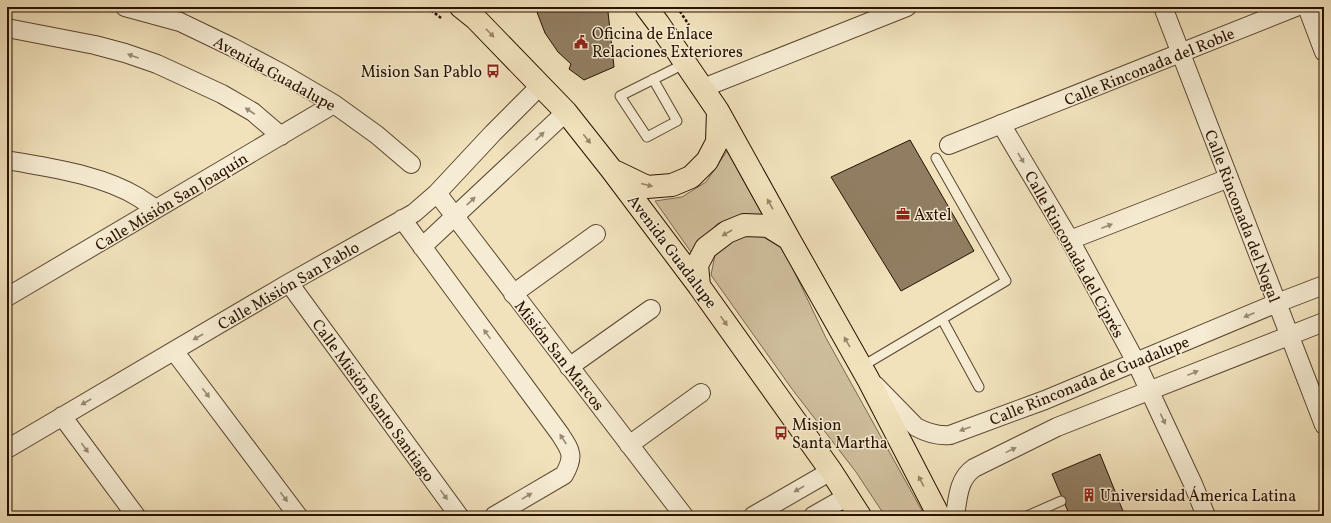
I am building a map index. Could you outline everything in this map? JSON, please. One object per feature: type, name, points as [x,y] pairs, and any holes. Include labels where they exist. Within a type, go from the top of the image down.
[{"type":"main road","name":"Avenida Guadalupe","points":[[461,7],[476,19],[541,85],[566,112],[611,169],[699,286],[831,471],[860,516]]},
{"type":"main road","points":[[647,7],[718,111],[865,373],[939,516]]},
{"type":"main road","points":[[611,169],[648,187],[672,185],[691,177],[707,161],[717,142],[718,111]]},
{"type":"main road","points":[[699,286],[697,265],[706,248],[727,232],[744,225],[768,226],[789,239]]},
{"type":"street","name":"Avenida Guadalupe","points":[[125,7],[180,22],[270,68],[334,104],[377,135],[411,164]]},
{"type":"street","points":[[703,88],[907,7]]},
{"type":"street","name":"Calle Rinconada del Nogal","points":[[1163,7],[1324,425]]},
{"type":"street","name":"Calle Rinconada del Roble","points":[[949,144],[1296,7]]},
{"type":"street","points":[[1307,7],[1324,52]]},
{"type":"street","points":[[7,28],[95,44],[157,64],[222,94],[253,112],[281,136]]},
{"type":"street","name":"Calle Misión San Pablo","points":[[7,449],[289,283],[414,213],[437,193],[493,133],[541,85]]},
{"type":"street","name":"Calle Misión San Joaquín","points":[[8,295],[334,104]]},
{"type":"street","points":[[422,247],[566,112]]},
{"type":"street","name":"Calle Rinconada del Ciprés","points":[[1001,124],[1070,240],[1136,362],[1193,484],[1206,516]]},
{"type":"street","points":[[7,160],[83,175],[116,186],[137,196],[156,209]]},
{"type":"street","points":[[1070,240],[1229,178]]},
{"type":"street","name":"Misión San Marcos","points":[[437,193],[684,516]]},
{"type":"street","points":[[402,219],[560,434],[570,450],[570,464],[564,475],[494,516]]},
{"type":"street","points":[[513,294],[596,234]]},
{"type":"street","name":"Calle Misión Santo Santiago","points":[[289,283],[459,516]]},
{"type":"street","name":"Calle Rinconada de Guadalupe","points":[[865,373],[916,427],[924,432],[950,435],[1045,400],[1277,303],[1324,285]]},
{"type":"street","points":[[569,367],[651,309]]},
{"type":"street","name":"Calle Rinconada de Guadalupe","points":[[955,516],[961,482],[967,473],[974,468],[1057,427],[1324,322]]},
{"type":"street","points":[[174,350],[298,516]]},
{"type":"street","points":[[629,445],[701,393]]},
{"type":"street","points":[[1045,400],[1057,427]]},
{"type":"street","points":[[62,416],[136,516]]},
{"type":"street","points":[[753,516],[831,471]]},
{"type":"street","points":[[813,516],[848,496]]},
{"type":"lane","points":[[653,79],[677,121],[647,137],[620,96],[653,79],[686,63]]},
{"type":"lane","points":[[865,373],[942,319],[1006,281],[936,158]]},
{"type":"lane","points":[[942,319],[979,387]]},
{"type":"lane","points":[[1027,516],[1061,501]]},
{"type":"shaded area","points":[[727,151],[764,216],[740,215],[717,224],[691,252],[655,201],[682,197],[706,182]]},
{"type":"shaded area","points":[[743,235],[766,236],[783,248],[826,338],[925,516],[885,516],[856,472],[792,389],[711,275],[715,255],[725,245]]},
{"type":"building","name":"Oficina de Enlace Relaciones Exteriores","points":[[535,7],[606,7],[608,12],[614,67],[584,80],[569,69],[571,64],[558,52],[545,33]]},
{"type":"building","name":"Axtel","points":[[910,140],[974,251],[901,291],[831,177]]},
{"type":"building","name":"Universidad Ámerica Latina","points":[[1100,454],[1125,516],[1070,516],[1052,474]]},
{"type":"place","name":"Oficina de Enlace Relaciones Exteriores","points":[[581,42]]},
{"type":"place","name":"Mision San Pablo","points":[[493,71]]},
{"type":"place","name":"Axtel","points":[[903,214]]},
{"type":"place","name":"Mision Santa Martha","points":[[781,433]]},
{"type":"place","name":"Universidad Ámerica Latina","points":[[1089,495]]}]
